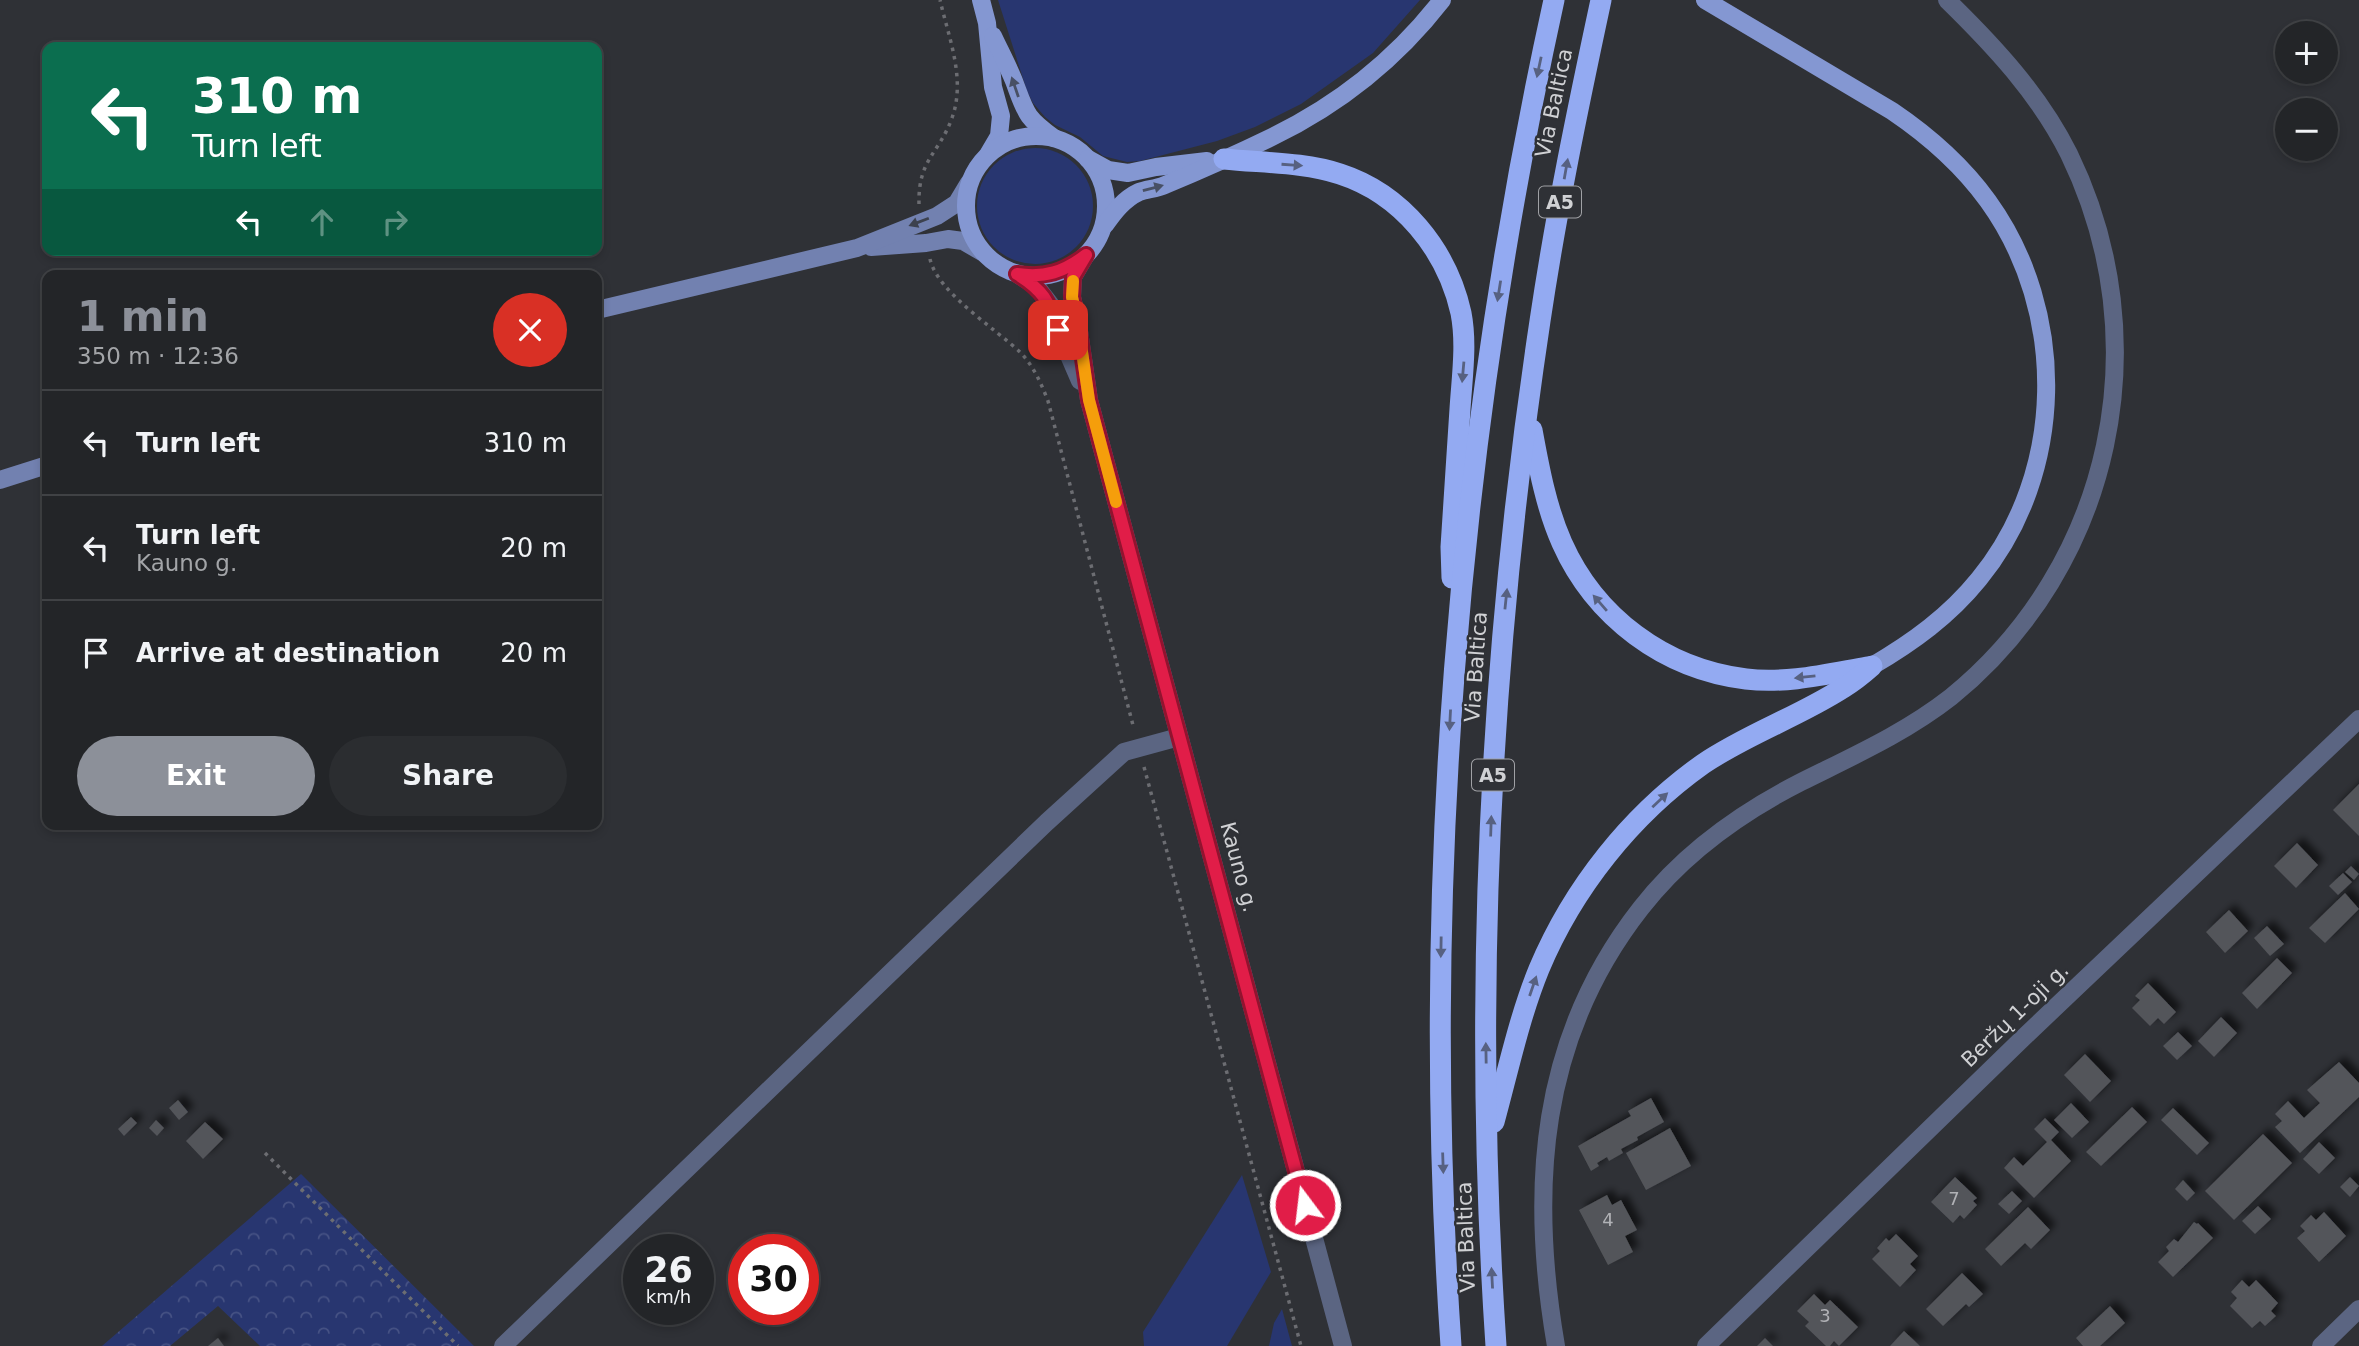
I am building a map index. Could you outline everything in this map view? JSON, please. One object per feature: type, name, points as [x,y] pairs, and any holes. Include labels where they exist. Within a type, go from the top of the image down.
[{"type":"highway","name":"Via Baltica","points":[[1451,1346],[1441,1095],[1441,948],[1450,710],[1471,495],[1488,359],[1511,212],[1554,0]]},
{"type":"highway","name":"Via Baltica","points":[[1496,1346],[1488,1146],[1488,934],[1494,764],[1503,633],[1528,405],[1567,163],[1601,0]]},
{"type":"highway","points":[[1224,159],[1310,166],[1341,174],[1371,188],[1399,207],[1421,229],[1439,256],[1453,285],[1461,315],[1464,356],[1451,547],[1456,652]]},
{"type":"highway","points":[[1528,405],[1539,466],[1562,542],[1592,593],[1625,628],[1653,648],[1684,664],[1712,673],[1747,679],[1810,677],[1872,666]]},
{"type":"highway","points":[[1488,1146],[1524,1012],[1539,970],[1557,930],[1608,853],[1645,814],[1703,765],[1739,742],[1844,688],[1872,666]]},
{"type":"main road","points":[[602,309],[857,248],[937,216],[957,203],[999,135],[1001,116],[993,87],[987,23],[981,0]]},
{"type":"main road","points":[[857,248],[948,239],[963,241],[998,266],[1017,274],[1054,274],[1071,267],[1086,255],[1118,207],[1139,192],[1161,187],[1273,137],[1310,117],[1371,74],[1403,44],[1442,0]]},
{"type":"main road","points":[[1705,0],[1892,111],[1943,150],[1989,202],[2007,230],[2033,290],[2044,346],[2047,392],[2038,461],[2014,524],[1980,578],[1958,603],[1904,648],[1872,666]]},
{"type":"main road","points":[[987,23],[1014,82],[1021,105],[1035,124],[1085,157],[1108,170],[1128,173],[1224,159]]},
{"type":"main road","points":[[988,155],[1008,142],[1031,136],[1056,139]]},
{"type":"main road","points":[[1085,157],[1097,172],[1104,191],[1102,229]]},
{"type":"main road","points":[[969,183],[967,219],[972,237],[982,252]]},
{"type":"main road","points":[[0,480],[42,467]]},
{"type":"street","points":[[1556,1346],[1545,1267],[1543,1203],[1546,1136],[1556,1078],[1569,1038],[1601,967],[1652,895],[1694,852],[1728,825],[1764,802],[1886,740],[1919,720],[1982,670],[2007,643],[2054,578],[2088,508],[2101,466],[2111,412],[2116,339],[2109,275],[2096,222],[2068,152],[2034,95],[1992,46],[1947,0]]},
{"type":"street","name":"Kauno g.","points":[[1086,255],[1073,277],[1072,297],[1089,400],[1343,1346]]},
{"type":"street","name":"Kauno g.","points":[[1017,274],[1036,286],[1050,304],[1058,330],[1089,400]]},
{"type":"street","name":"Beržų 1-oji g.","points":[[1706,1346],[2022,1039],[2359,719]]},
{"type":"street","points":[[503,1346],[1047,822],[1124,752],[1179,737]]},
{"type":"street","points":[[2321,1346],[2359,1309]]},
{"type":"path","points":[[922,221],[919,189],[922,171],[951,120],[957,99],[958,78],[940,0]]},
{"type":"path","points":[[926,243],[932,268],[942,284],[1023,355],[1039,376],[1048,401],[1301,1346]]},
{"type":"path","points":[[265,1153],[458,1346]]},
{"type":"green space","points":[[998,0],[1420,0],[1373,53],[1301,104],[1255,127],[1217,141],[1127,162],[1103,156],[1080,137],[1055,125],[1033,103]]},
{"type":"green space","points":[[1035,148],[1057,152],[1076,165],[1089,184],[1093,206],[1089,228],[1076,247],[1057,260],[1035,264],[1013,260],[994,247],[981,228],[977,206],[981,184],[994,165],[1013,152]]},
{"type":"green space","points":[[301,1174],[474,1346],[260,1346],[218,1306],[170,1346],[102,1346]]},
{"type":"green space","points":[[1242,1175],[1271,1272],[1227,1346],[1144,1346],[1143,1332]]},
{"type":"green space","points":[[1282,1309],[1292,1346],[1269,1346],[1274,1323]]},
{"type":"building","points":[[2359,784],[2359,836],[2333,810]]},
{"type":"building","points":[[2297,843],[2318,865],[2296,888],[2274,866]]},
{"type":"building","points":[[2351,866],[2359,874],[2354,880],[2345,872]]},
{"type":"building","points":[[2343,873],[2352,882],[2338,895],[2329,886]]},
{"type":"building","points":[[2345,893],[2359,909],[2325,943],[2309,928]]},
{"type":"building","points":[[2229,910],[2248,931],[2225,953],[2206,932]]},
{"type":"building","points":[[2267,926],[2284,944],[2270,956],[2254,938]]},
{"type":"building","points":[[2277,958],[2292,973],[2257,1009],[2242,993]]},
{"type":"building","points":[[2148,983],[2176,1012],[2164,1024],[2158,1018],[2150,1026],[2132,1008],[2140,1000],[2135,996]]},
{"type":"building","points":[[2221,1017],[2237,1033],[2214,1057],[2198,1041]]},
{"type":"building","points":[[2178,1032],[2192,1046],[2177,1060],[2163,1046]]},
{"type":"building","points":[[2085,1054],[2111,1081],[2090,1102],[2064,1075]]},
{"type":"building","points":[[2339,1062],[2359,1083],[2359,1097],[2300,1153],[2275,1127],[2282,1121],[2275,1114],[2288,1101],[2304,1118],[2320,1103],[2307,1090]]},
{"type":"building","points":[[1651,1098],[1664,1122],[1621,1149],[1623,1153],[1609,1161],[1607,1157],[1597,1163],[1599,1166],[1591,1171],[1578,1146],[1631,1116],[1628,1111]]},
{"type":"building","points":[[178,1100],[188,1112],[179,1120],[169,1108]]},
{"type":"building","points":[[2071,1103],[2089,1122],[2072,1138],[2054,1120]]},
{"type":"building","points":[[2132,1107],[2147,1122],[2101,1166],[2086,1152]]},
{"type":"building","points":[[2173,1108],[2209,1143],[2197,1155],[2161,1120]]},
{"type":"building","points":[[131,1117],[137,1123],[124,1136],[118,1129]]},
{"type":"building","points":[[2045,1118],[2059,1132],[2051,1140],[2071,1161],[2034,1198],[2004,1168],[2014,1157],[2023,1166],[2047,1142],[2034,1129]]},
{"type":"building","points":[[156,1120],[164,1128],[157,1136],[149,1128]]},
{"type":"building","points":[[205,1122],[223,1139],[203,1159],[186,1141]]},
{"type":"building","points":[[1670,1128],[1691,1166],[1646,1190],[1626,1153]]},
{"type":"building","points":[[2263,1134],[2292,1163],[2234,1220],[2205,1191]]},
{"type":"building","points":[[2319,1142],[2335,1158],[2319,1174],[2303,1159]]},
{"type":"building","points":[[1955,1177],[1977,1198],[1973,1201],[1977,1205],[1964,1219],[1960,1215],[1953,1223],[1931,1202]]},
{"type":"building","points":[[2350,1177],[2359,1186],[2350,1197],[2340,1187]]},
{"type":"building","points":[[2183,1180],[2195,1193],[2187,1201],[2175,1189]]},
{"type":"building","points":[[2012,1191],[2022,1201],[2009,1214],[1998,1204]]},
{"type":"building","points":[[1607,1195],[1612,1205],[1621,1200],[1637,1230],[1625,1236],[1633,1252],[1608,1265],[1579,1210]]},
{"type":"building","points":[[2258,1206],[2271,1219],[2255,1234],[2242,1221]]},
{"type":"building","points":[[2028,1207],[2050,1230],[2031,1249],[2025,1243],[2001,1266],[1985,1249]]},
{"type":"building","points":[[2324,1212],[2346,1236],[2319,1262],[2297,1238],[2305,1231],[2300,1226],[2311,1215],[2316,1220]]},
{"type":"building","points":[[2194,1222],[2213,1238],[2173,1277],[2158,1262],[2169,1251],[2166,1247],[2174,1239],[2178,1242]]},
{"type":"building","points":[[1896,1234],[1918,1256],[1910,1264],[1916,1270],[1900,1287],[1872,1259],[1880,1251],[1877,1248],[1886,1238],[1889,1241]]},
{"type":"building","points":[[1962,1273],[1983,1294],[1969,1307],[1966,1304],[1943,1326],[1926,1309]]},
{"type":"building","points":[[2242,1280],[2249,1287],[2256,1280],[2278,1303],[2271,1311],[2276,1316],[2265,1326],[2260,1321],[2252,1328],[2230,1306],[2237,1298],[2231,1292]]},
{"type":"building","points":[[1814,1294],[1825,1305],[1830,1300],[1858,1327],[1839,1346],[1834,1341],[1830,1346],[1826,1346],[1805,1326],[1809,1322],[1797,1311]]},
{"type":"building","points":[[2110,1306],[2125,1323],[2100,1346],[2083,1346],[2076,1338]]},
{"type":"building","points":[[1904,1331],[1920,1346],[1890,1346]]},
{"type":"building","points":[[218,1338],[224,1346],[208,1346]]},
{"type":"building","points":[[1765,1338],[1773,1346],[1757,1346]]},
{"type":"slow traffic","points":[[1073,281],[1072,297],[1089,400],[1116,502]]},
{"type":"route","points":[[1058,330],[1050,304],[1036,286],[1017,274],[1054,274],[1071,267],[1086,255],[1073,277],[1072,297],[1089,400],[1305,1205]]}]
